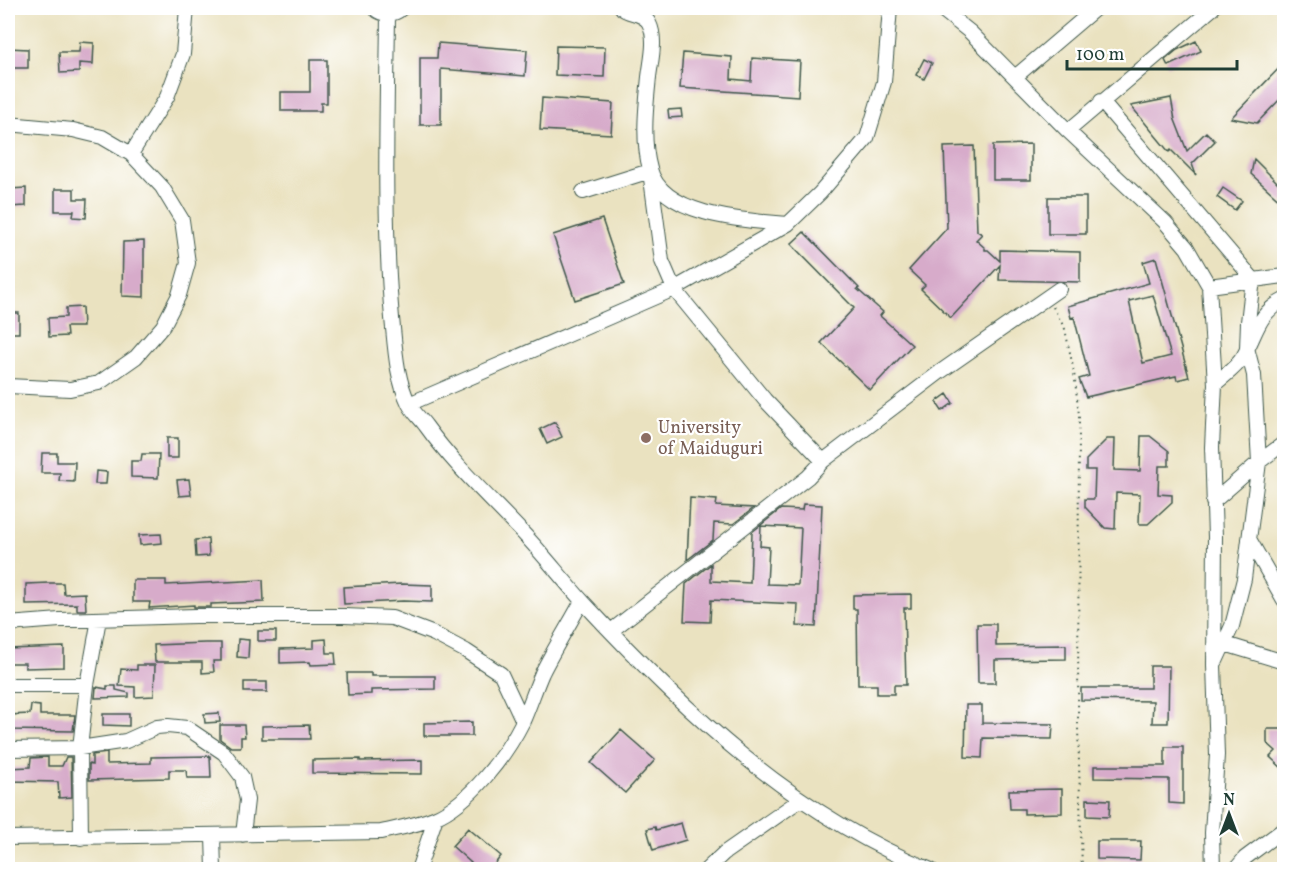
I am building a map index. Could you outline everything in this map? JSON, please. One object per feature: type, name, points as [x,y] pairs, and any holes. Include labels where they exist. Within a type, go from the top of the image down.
[{"type":"street","points":[[131,154],[167,97],[183,54],[187,8]]},
{"type":"street","points":[[374,8],[381,13],[388,14],[395,13],[402,8]]},
{"type":"street","points":[[622,8],[645,18],[652,35],[645,111],[646,142],[662,261],[674,289],[765,400],[824,461]]},
{"type":"street","points":[[409,404],[674,289],[788,224],[820,193],[867,138],[884,82],[890,8]]},
{"type":"street","points":[[939,8],[970,32],[1068,131],[1165,222],[1187,248],[1209,286],[1215,384],[1212,447],[1217,755],[1212,833],[1213,870]]},
{"type":"street","points":[[1015,77],[1096,8]]},
{"type":"street","points":[[1068,131],[1213,8]]},
{"type":"street","points":[[388,14],[386,176],[389,283],[397,366],[409,404],[476,487],[522,531],[582,601],[698,719],[759,770],[800,800],[900,857],[931,870]]},
{"type":"street","points":[[1101,101],[1253,279],[1247,348],[1254,375],[1259,462],[1245,579],[1232,626],[1214,665]]},
{"type":"street","points":[[8,124],[73,130],[102,137],[131,154],[162,187],[182,220],[188,263],[179,295],[163,326],[136,357],[99,383],[70,389],[8,386]]},
{"type":"street","points":[[583,192],[650,171]]},
{"type":"street","points":[[650,171],[661,188],[678,201],[700,212],[741,221],[788,224]]},
{"type":"street","points":[[1209,286],[1284,276]]},
{"type":"street","points":[[611,631],[808,477],[824,461],[940,372],[1053,293]]},
{"type":"street","points":[[1215,384],[1234,368],[1247,348],[1259,321],[1274,306],[1284,300]]},
{"type":"street","points":[[1213,502],[1284,442]]},
{"type":"street","points":[[1250,539],[1284,600]]},
{"type":"street","points":[[8,838],[381,832],[410,826],[436,817],[461,802],[486,776],[509,745],[523,721],[542,674],[582,601]]},
{"type":"street","points":[[8,624],[195,615],[345,615],[392,618],[445,640],[501,674],[523,721]]},
{"type":"street","points":[[81,838],[80,748],[87,685],[99,618]]},
{"type":"street","points":[[1225,644],[1284,662]]},
{"type":"street","points":[[8,685],[87,685]]},
{"type":"street","points":[[8,748],[80,748],[126,741],[157,727],[187,728],[224,753],[242,777],[247,800],[243,835]]},
{"type":"street","points":[[706,870],[724,853],[800,800]]},
{"type":"street","points":[[418,870],[436,817]]},
{"type":"street","points":[[1235,870],[1245,858],[1284,829]]},
{"type":"street","points":[[213,836],[214,870]]},
{"type":"path","points":[[1053,293],[1065,329],[1074,372],[1079,415],[1077,727],[1082,870]]},
{"type":"building","points":[[1196,41],[1201,51],[1168,66],[1165,60],[1177,50]]},
{"type":"building","points":[[80,42],[94,43],[93,64],[79,63],[79,72],[60,73],[59,52],[79,52]]},
{"type":"building","points":[[438,43],[527,50],[525,76],[441,69],[441,125],[420,125],[420,58],[437,58]]},
{"type":"building","points":[[556,46],[605,47],[604,77],[555,75]]},
{"type":"building","points":[[8,48],[28,49],[28,68],[12,68],[13,59],[8,59]]},
{"type":"building","points":[[683,53],[732,57],[731,79],[751,81],[752,58],[800,61],[798,96],[680,88]]},
{"type":"building","points":[[924,59],[932,63],[924,79],[916,75]]},
{"type":"building","points":[[310,60],[327,60],[327,103],[321,103],[321,111],[281,111],[281,92],[310,92]]},
{"type":"building","points":[[1284,63],[1284,95],[1257,123],[1231,118]]},
{"type":"building","points":[[542,98],[613,103],[611,134],[540,130]]},
{"type":"building","points":[[1171,98],[1175,120],[1187,151],[1206,132],[1215,141],[1192,164],[1196,175],[1171,150],[1169,152],[1131,106]]},
{"type":"building","points":[[681,109],[682,117],[669,118],[668,110]]},
{"type":"building","points":[[1031,144],[1031,180],[993,180],[993,145]]},
{"type":"building","points":[[974,146],[977,231],[982,234],[976,240],[1000,261],[1000,250],[1080,252],[1080,282],[999,280],[1000,265],[951,318],[921,289],[925,285],[909,270],[947,228],[944,147]]},
{"type":"building","points":[[1254,159],[1284,189],[1284,204],[1251,174]]},
{"type":"building","points":[[26,188],[26,206],[8,207],[9,189]]},
{"type":"building","points":[[1223,188],[1242,201],[1235,210],[1217,197]]},
{"type":"building","points":[[55,189],[74,189],[74,199],[87,199],[86,218],[73,217],[74,211],[55,211]]},
{"type":"building","points":[[1048,197],[1086,197],[1086,234],[1048,234]]},
{"type":"building","points":[[602,219],[624,284],[575,300],[553,235]]},
{"type":"building","points":[[804,232],[859,288],[857,289],[883,312],[880,316],[912,345],[870,390],[821,343],[854,308],[791,244]]},
{"type":"building","points":[[144,241],[144,297],[122,296],[123,242]]},
{"type":"building","points":[[1156,258],[1189,377],[1177,380],[1176,376],[1086,397],[1079,379],[1089,376],[1074,317],[1071,318],[1068,306],[1149,283],[1143,262]],"holes":[[[1153,295],[1171,356],[1143,363],[1129,301]]]},
{"type":"building","points":[[82,307],[83,327],[66,327],[67,336],[49,337],[48,318],[66,317],[66,308]]},
{"type":"building","points":[[8,313],[19,313],[19,333],[8,333]]},
{"type":"building","points":[[947,394],[953,403],[942,411],[936,402]]},
{"type":"building","points":[[555,422],[562,437],[547,444],[540,429]]},
{"type":"building","points":[[1141,436],[1150,436],[1169,451],[1169,466],[1159,466],[1158,494],[1172,495],[1172,502],[1148,524],[1139,524],[1140,494],[1116,493],[1115,529],[1105,528],[1085,507],[1085,499],[1094,499],[1095,470],[1086,470],[1086,460],[1107,439],[1115,439],[1114,470],[1140,471]]},
{"type":"building","points":[[167,438],[178,438],[178,458],[167,458]]},
{"type":"building","points":[[42,453],[57,453],[57,462],[75,462],[74,482],[59,481],[60,473],[41,473]]},
{"type":"building","points":[[142,454],[159,454],[158,478],[131,477],[131,461],[141,461]]},
{"type":"building","points":[[96,471],[107,472],[106,484],[95,484]]},
{"type":"building","points":[[189,479],[191,495],[179,496],[177,480]]},
{"type":"building","points":[[690,498],[717,500],[716,506],[754,508],[733,524],[714,523],[713,540],[687,560]]},
{"type":"building","points":[[803,504],[822,505],[816,627],[797,626],[798,604],[711,600],[710,622],[684,621],[686,584],[711,564],[711,581],[750,583],[752,532],[781,509],[802,510]],"holes":[[[761,526],[801,528],[798,585],[767,584],[769,547],[760,546]]]},
{"type":"building","points":[[161,534],[162,543],[140,545],[139,535]]},
{"type":"building","points":[[208,539],[209,556],[196,557],[195,540]]},
{"type":"building","points":[[133,580],[166,580],[166,585],[263,580],[264,602],[211,604],[211,607],[194,607],[194,605],[149,608],[150,602],[133,602]]},
{"type":"building","points":[[63,583],[64,594],[85,593],[86,610],[77,610],[77,604],[26,605],[26,584]]},
{"type":"building","points":[[432,585],[432,602],[344,604],[343,587]]},
{"type":"building","points":[[911,594],[911,608],[904,608],[906,685],[894,685],[894,694],[877,694],[877,685],[858,685],[857,609],[853,609],[853,595]]},
{"type":"building","points":[[977,624],[996,624],[996,646],[1066,645],[1066,659],[995,660],[995,683],[978,683]]},
{"type":"building","points":[[258,631],[276,631],[276,641],[258,641]]},
{"type":"building","points":[[238,639],[249,640],[248,658],[237,657]]},
{"type":"building","points":[[326,639],[327,653],[335,653],[336,664],[280,663],[280,649],[314,648],[314,640]]},
{"type":"building","points":[[221,643],[221,661],[213,661],[214,672],[202,673],[202,662],[155,662],[154,645]]},
{"type":"building","points":[[64,647],[64,667],[25,668],[25,663],[8,663],[8,649]]},
{"type":"building","points":[[137,665],[155,665],[154,696],[135,697],[135,687],[119,686],[121,669],[137,670]]},
{"type":"building","points":[[1150,666],[1169,666],[1168,723],[1152,723],[1153,701],[1081,700],[1081,688],[1150,688]]},
{"type":"building","points":[[347,673],[371,673],[371,676],[435,676],[435,689],[371,690],[371,694],[348,695]]},
{"type":"building","points":[[244,682],[267,682],[267,692],[244,692]]},
{"type":"building","points":[[107,686],[116,686],[116,690],[129,693],[129,697],[95,698],[96,687],[107,689]]},
{"type":"building","points":[[31,705],[40,706],[40,715],[75,715],[73,731],[8,730],[8,715],[30,714]]},
{"type":"building","points":[[966,705],[982,705],[982,723],[1053,724],[1052,739],[983,738],[982,758],[965,757]]},
{"type":"building","points":[[219,713],[220,722],[205,723],[204,714]]},
{"type":"building","points":[[103,714],[129,714],[129,726],[103,725]]},
{"type":"building","points":[[472,722],[472,736],[424,736],[424,723]]},
{"type":"building","points":[[220,725],[244,725],[245,737],[241,737],[241,747],[231,747],[220,739]]},
{"type":"building","points":[[309,725],[310,739],[262,739],[262,726]]},
{"type":"building","points":[[1267,729],[1284,729],[1284,770],[1270,757],[1276,751],[1267,743]]},
{"type":"building","points":[[621,730],[655,760],[625,793],[591,763]]},
{"type":"building","points":[[1165,747],[1183,747],[1183,804],[1169,803],[1169,779],[1094,778],[1094,766],[1165,766]]},
{"type":"building","points":[[107,753],[107,764],[151,763],[151,757],[210,756],[211,778],[187,778],[186,770],[169,770],[169,778],[89,780],[89,764],[92,765],[92,755]]},
{"type":"building","points":[[48,757],[48,766],[62,766],[66,757],[71,757],[72,797],[59,798],[58,782],[8,781],[8,768],[30,767],[31,758]]},
{"type":"building","points":[[360,759],[360,761],[422,760],[422,774],[312,773],[312,760]]},
{"type":"building","points":[[1062,789],[1062,813],[1024,814],[1024,809],[1010,809],[1009,790]]},
{"type":"building","points":[[1087,799],[1110,800],[1109,817],[1087,816]]},
{"type":"building","points":[[681,823],[686,840],[653,850],[647,829],[655,827],[656,830]]},
{"type":"building","points":[[468,828],[501,856],[490,870],[479,870],[452,846]]},
{"type":"building","points":[[1097,841],[1141,841],[1140,860],[1097,859]]},
{"type":"place","name":"University of Maiduguri","points":[[646,438]]}]
